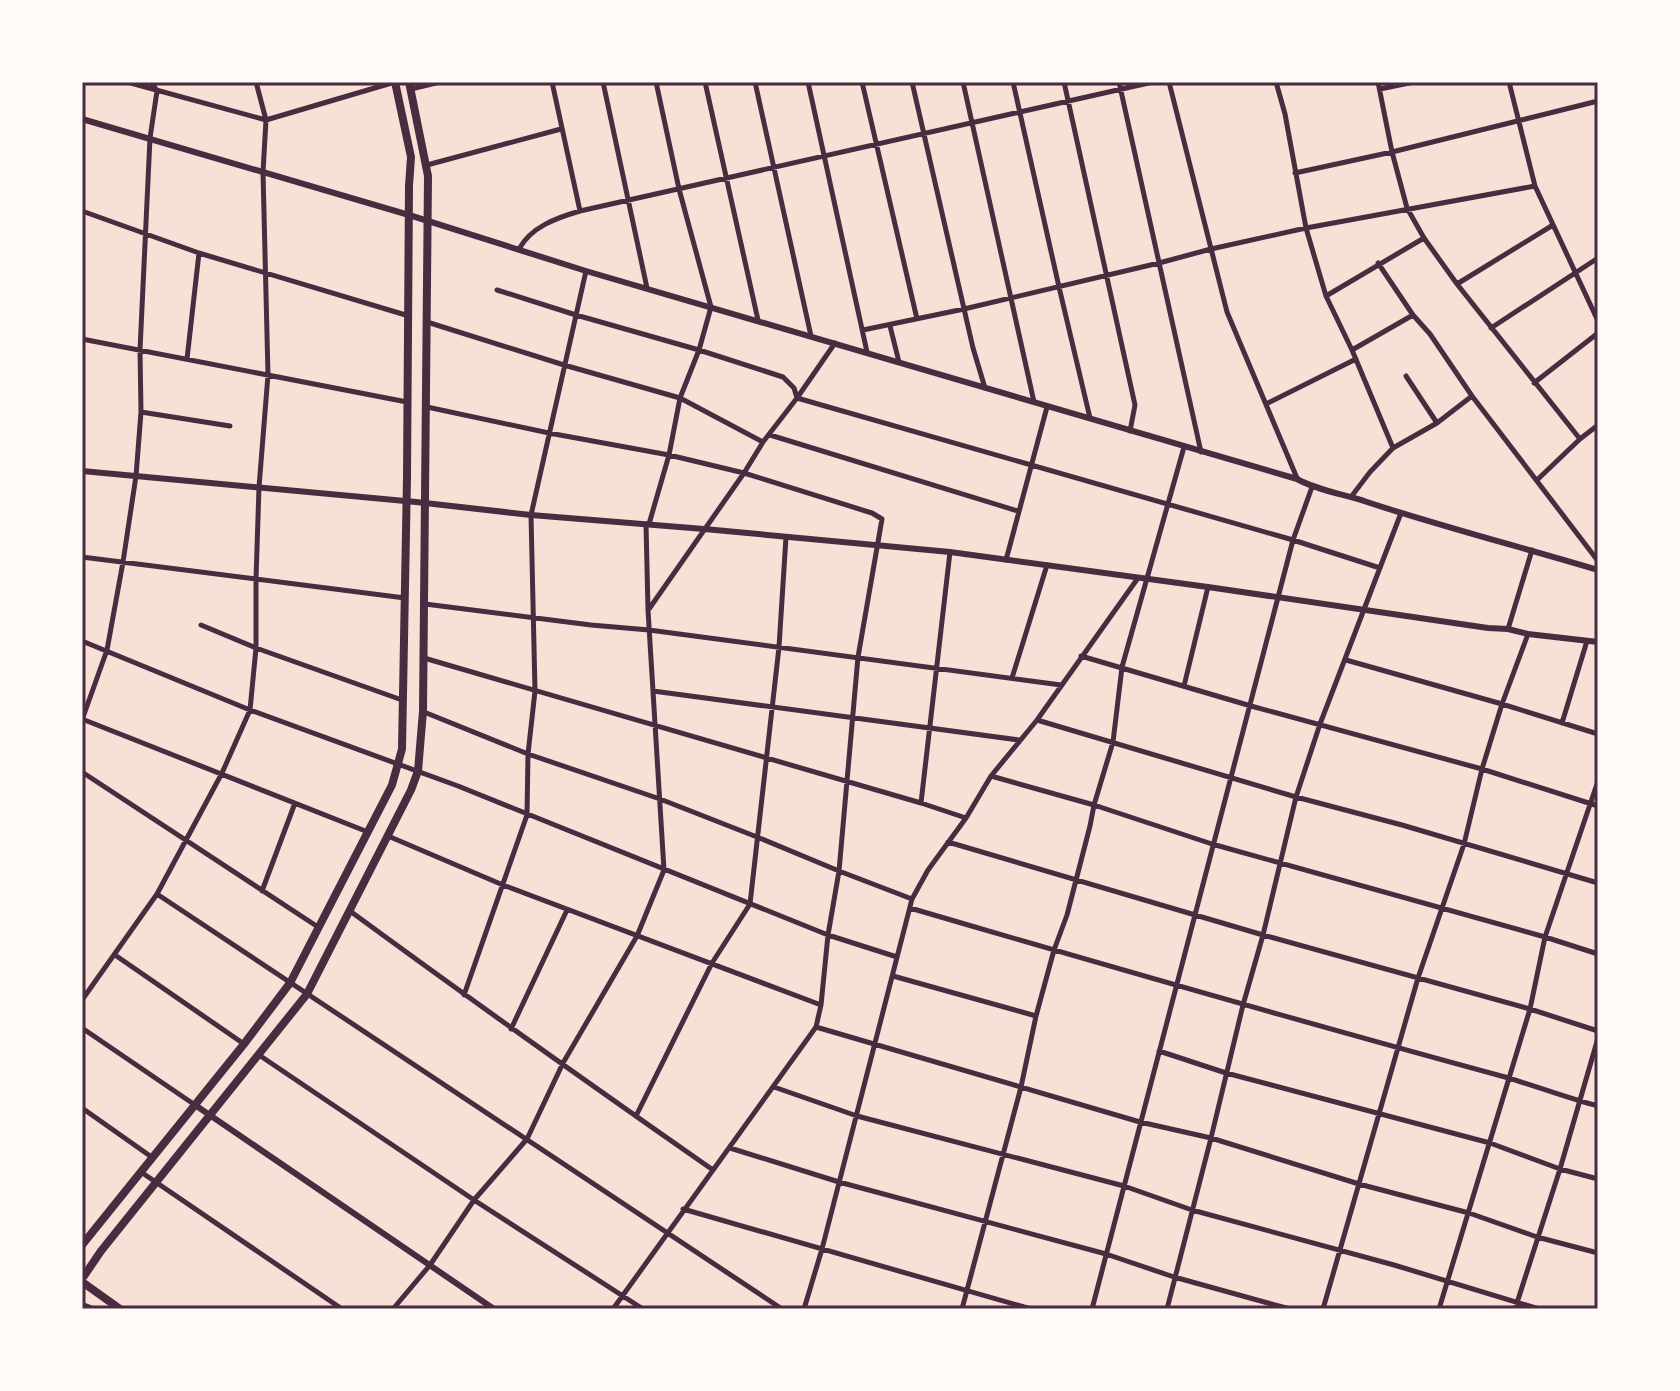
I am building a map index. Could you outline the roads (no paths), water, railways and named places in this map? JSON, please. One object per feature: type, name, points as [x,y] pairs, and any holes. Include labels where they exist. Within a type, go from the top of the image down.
[{"type":"highway","points":[[120,1309],[83,1281],[95,1259],[307,994],[418,771],[423,711],[427,322],[411,157],[395,82]]},
{"type":"highway","points":[[82,1245],[290,983],[392,785],[399,764],[402,749],[409,316],[418,218],[427,165],[410,86]]},
{"type":"highway","points":[[82,1306],[90,1309]]},
{"type":"street","points":[[127,82],[266,120],[395,82]]},
{"type":"street","points":[[151,82],[157,91],[150,138],[136,476],[107,650],[82,720],[368,832]]},
{"type":"street","points":[[82,1000],[157,894],[222,773],[250,710],[256,648],[259,487],[268,375],[263,172],[266,120],[256,82]]},
{"type":"street","points":[[410,86],[440,82]]},
{"type":"street","points":[[552,82],[580,211]]},
{"type":"street","points":[[603,82],[647,288]]},
{"type":"street","points":[[393,1309],[430,1265],[474,1200],[527,1139],[563,1063],[637,936],[664,870],[648,610],[648,524],[669,455],[680,398],[699,350],[711,307],[679,189],[656,82]]},
{"type":"street","points":[[705,82],[758,320]]},
{"type":"street","points":[[755,82],[811,336]]},
{"type":"street","points":[[808,82],[867,352]]},
{"type":"street","points":[[862,82],[917,319]]},
{"type":"street","points":[[912,82],[985,388]]},
{"type":"street","points":[[963,82],[1034,403]]},
{"type":"street","points":[[1013,82],[1090,419]]},
{"type":"street","points":[[1064,82],[1135,405],[1130,432]]},
{"type":"street","points":[[519,249],[543,225],[580,211],[924,134],[1120,86],[1153,82]]},
{"type":"street","points":[[1169,82],[1232,326],[1297,479]]},
{"type":"street","points":[[1276,82],[1306,228],[1326,296],[1393,448]]},
{"type":"street","points":[[1414,82],[1379,86],[1407,208],[1457,284],[1580,439]]},
{"type":"street","points":[[1509,82],[1535,186],[1598,321]]},
{"type":"street","points":[[1120,86],[1201,452]]},
{"type":"street","points":[[1295,173],[1598,101]]},
{"type":"street","points":[[82,119],[1598,570]]},
{"type":"street","points":[[427,165],[561,129]]},
{"type":"street","points":[[863,330],[1306,228],[1535,186]]},
{"type":"street","points":[[82,211],[199,253],[409,316]]},
{"type":"street","points":[[1457,284],[1553,225]]},
{"type":"street","points":[[1326,296],[1424,238]]},
{"type":"street","points":[[187,359],[199,253]]},
{"type":"street","points":[[1491,328],[1598,258]]},
{"type":"street","points":[[1378,263],[1472,396],[1598,561]]},
{"type":"street","points":[[464,995],[527,815],[528,754],[535,691],[531,515],[586,271]]},
{"type":"street","points":[[497,290],[783,377],[794,388],[797,398]]},
{"type":"street","points":[[1352,350],[1413,315]]},
{"type":"street","points":[[427,322],[680,398],[763,442]]},
{"type":"street","points":[[890,326],[899,362]]},
{"type":"street","points":[[1534,383],[1598,333]]},
{"type":"street","points":[[82,339],[408,402]]},
{"type":"street","points":[[648,610],[835,343]]},
{"type":"street","points":[[1266,404],[1356,359]]},
{"type":"street","points":[[1406,376],[1437,423]]},
{"type":"street","points":[[1351,497],[1393,448],[1437,423],[1472,396]]},
{"type":"street","points":[[797,398],[1293,540],[1380,568]]},
{"type":"street","points":[[426,407],[744,473],[872,513],[882,519],[858,657],[839,871],[816,1027],[613,1309]]},
{"type":"street","points":[[1006,560],[1047,407]]},
{"type":"street","points":[[141,412],[230,426]]},
{"type":"street","points":[[1537,480],[1598,425]]},
{"type":"street","points":[[770,435],[1018,511]]},
{"type":"street","points":[[962,1309],[1004,1155],[1036,1016],[1113,742],[1122,667],[1184,447]]},
{"type":"street","points":[[82,471],[950,552],[1598,642]]},
{"type":"street","points":[[1092,1309],[1293,540],[1312,487]]},
{"type":"street","points":[[1167,1309],[1296,797],[1320,724],[1401,513]]},
{"type":"street","points":[[636,1116],[712,963],[750,904],[779,647],[786,537]]},
{"type":"street","points":[[1508,629],[1532,550]]},
{"type":"street","points":[[921,803],[950,552]]},
{"type":"street","points":[[82,557],[405,598]]},
{"type":"street","points":[[1012,678],[1047,565]]},
{"type":"street","points":[[804,1309],[912,899],[991,776],[1037,720],[1138,578]]},
{"type":"street","points":[[1184,686],[1208,587]]},
{"type":"street","points":[[424,604],[649,630],[1061,685]]},
{"type":"street","points":[[201,625],[403,701]]},
{"type":"street","points":[[1323,1309],[1418,978],[1464,844],[1502,704],[1528,634]]},
{"type":"street","points":[[82,641],[250,710],[418,771],[828,935],[897,957]]},
{"type":"street","points":[[1562,723],[1587,641]]},
{"type":"street","points":[[1081,656],[1482,769],[1598,806]]},
{"type":"street","points":[[423,657],[966,818]]},
{"type":"street","points":[[1346,660],[1598,734]]},
{"type":"street","points":[[653,691],[1019,740]]},
{"type":"street","points":[[423,711],[528,754],[660,799],[912,899]]},
{"type":"street","points":[[1037,720],[1598,883]]},
{"type":"street","points":[[82,772],[318,927]]},
{"type":"street","points":[[991,776],[1094,805],[1212,844],[1598,954]]},
{"type":"street","points":[[1439,1309],[1530,1009],[1545,937],[1598,781]]},
{"type":"street","points":[[262,891],[295,803]]},
{"type":"street","points":[[388,836],[567,910],[821,1005]]},
{"type":"street","points":[[948,842],[1598,1031]]},
{"type":"street","points":[[157,894],[782,1309]]},
{"type":"street","points":[[910,908],[1598,1106]]},
{"type":"street","points":[[511,1029],[567,910]]},
{"type":"street","points":[[349,911],[511,1029],[714,1170]]},
{"type":"street","points":[[115,955],[244,1044]]},
{"type":"street","points":[[893,976],[1036,1016]]},
{"type":"street","points":[[816,1027],[1140,1122],[1211,1138],[1598,1253]]},
{"type":"street","points":[[82,1028],[494,1309]]},
{"type":"street","points":[[1516,1306],[1598,1038]]},
{"type":"street","points":[[1159,1051],[1226,1073],[1490,1143],[1560,1169],[1598,1179]]},
{"type":"street","points":[[259,1055],[643,1309]]},
{"type":"street","points":[[774,1087],[857,1116],[1124,1186],[1192,1210],[1448,1281],[1516,1306],[1539,1309]]},
{"type":"street","points":[[82,1108],[153,1158]]},
{"type":"street","points":[[730,1148],[839,1182],[1106,1254],[1174,1277],[1290,1309]]},
{"type":"street","points":[[141,1172],[342,1309]]},
{"type":"street","points":[[683,1209],[1031,1309]]}]
